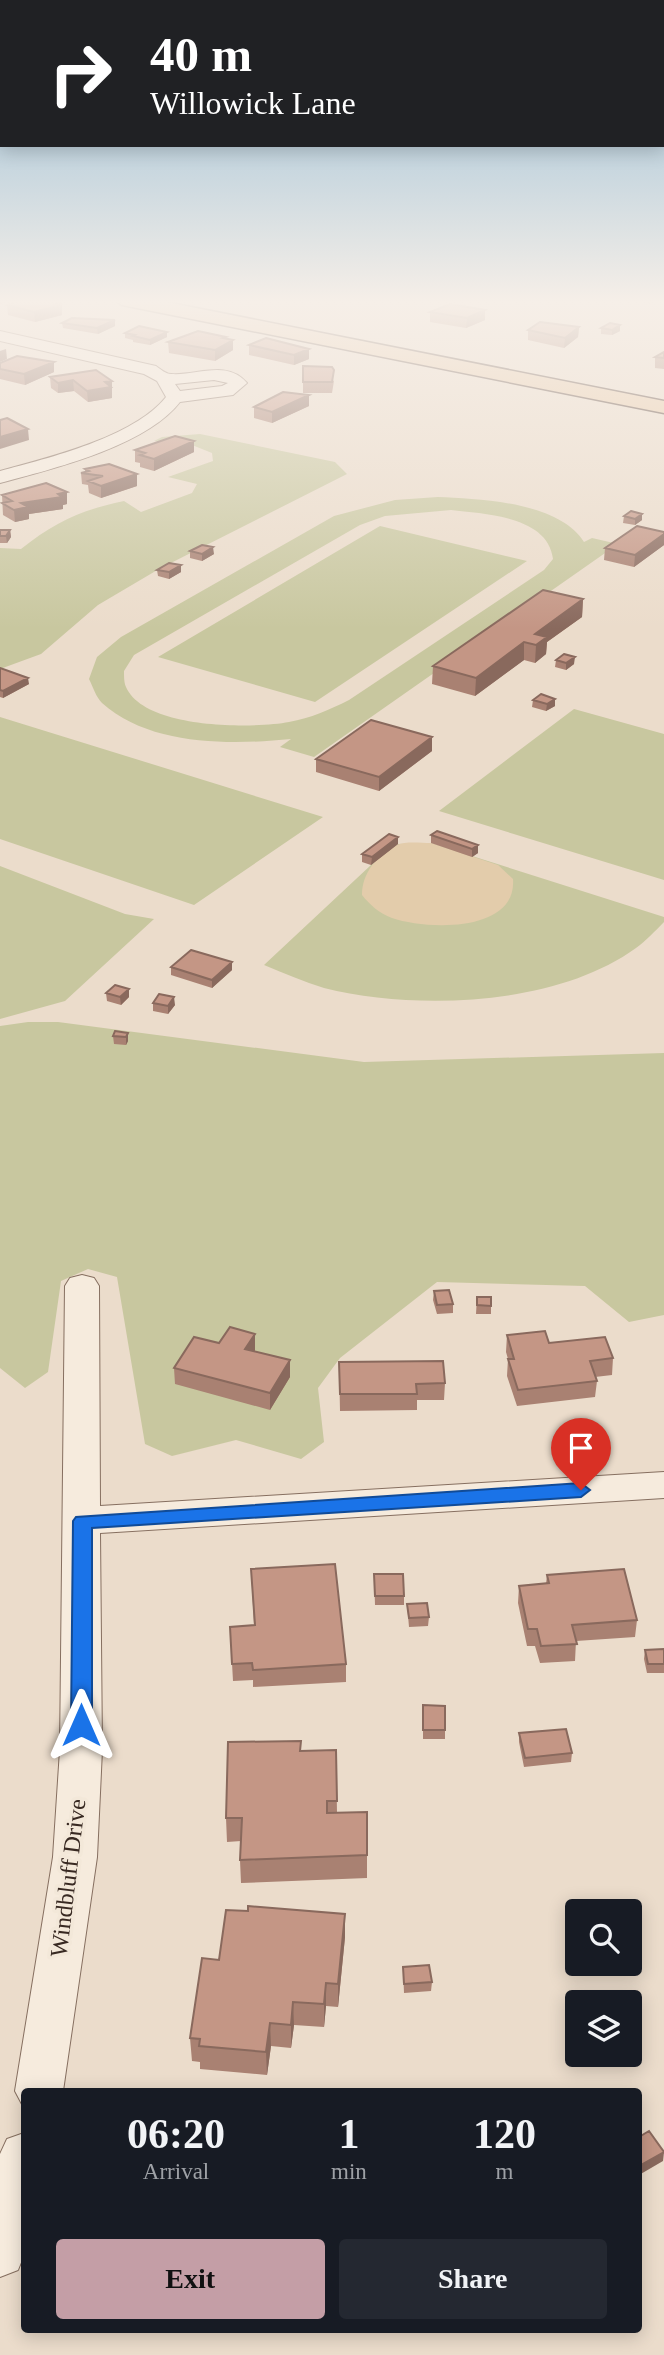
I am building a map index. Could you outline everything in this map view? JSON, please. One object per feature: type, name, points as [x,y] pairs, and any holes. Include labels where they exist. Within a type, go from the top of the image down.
[{"type":"street","points":[[0,477],[41,466],[151,421],[168,409]]},
{"type":"street","name":"Windbluff Drive","points":[[39,2088],[75,1857],[81,1750],[82,1286]]},
{"type":"street","points":[[82,1521],[664,1485]]},
{"type":"street","points":[[0,2252],[21,2167]]},
{"type":"green space","points":[[200,434],[335,462],[347,474],[159,569],[98,605],[41,654],[0,669],[0,548],[21,549],[57,524],[95,508],[124,501],[141,512],[192,493],[197,484],[168,477],[213,461],[212,453],[192,445],[154,441],[162,437]]},
{"type":"green space","points":[[438,497],[518,505],[557,518],[584,542],[592,538],[618,544],[314,757],[280,747],[291,739],[217,742],[167,735],[143,728],[121,717],[98,698],[89,679],[97,657],[121,637],[334,516],[395,500]],"holes":[[[451,510],[497,516],[527,526],[540,534],[549,545],[553,559],[544,570],[349,700],[320,713],[289,722],[226,725],[200,723],[154,711],[137,701],[126,687],[124,671],[134,655],[360,525],[385,516]]]},
{"type":"green space","points":[[380,526],[527,561],[315,702],[158,657]]},
{"type":"green space","points":[[574,709],[664,734],[664,880],[439,811]]},
{"type":"green space","points":[[0,717],[323,817],[194,905],[0,839]]},
{"type":"green space","points":[[431,843],[664,917],[664,922],[640,945],[603,967],[567,982],[527,992],[485,998],[442,1001],[361,995],[324,988],[264,965],[371,865],[398,844]]},
{"type":"green space","points":[[0,866],[125,914],[154,919],[65,1001],[0,1019]]},
{"type":"green space","points":[[58,1022],[364,1062],[664,1053],[664,1315],[629,1322],[585,1286],[437,1282],[340,1358],[318,1388],[324,1442],[301,1459],[236,1440],[172,1456],[145,1444],[117,1277],[88,1269],[61,1281],[48,1372],[25,1388],[0,1368],[0,1026]]},
{"type":"sand","points":[[431,843],[498,865],[513,879],[510,897],[501,910],[486,918],[467,923],[426,925],[387,916],[362,895],[368,872],[383,854],[400,844]]},
{"type":"building","points":[[7,418],[28,429],[0,437],[0,420]]},
{"type":"building","points":[[175,436],[194,441],[154,459],[140,455],[145,453],[135,450]]},
{"type":"building","points":[[109,464],[137,474],[101,486],[88,481],[103,476],[81,473],[89,471],[85,469]]},
{"type":"building","points":[[46,483],[67,492],[58,494],[62,497],[21,503],[28,507],[14,510],[2,503],[12,501],[2,495]]},
{"type":"building","points":[[631,511],[642,514],[635,519],[624,516]]},
{"type":"building","points":[[637,526],[664,534],[635,555],[605,548]]},
{"type":"building","points":[[0,530],[10,530],[6,536],[0,536]]},
{"type":"building","points":[[202,545],[213,547],[202,554],[190,551]]},
{"type":"building","points":[[169,563],[181,565],[169,572],[157,570]]},
{"type":"building","points":[[543,590],[583,599],[535,634],[547,637],[536,645],[524,642],[476,678],[433,666]]},
{"type":"building","points":[[564,654],[575,657],[566,663],[556,660]]},
{"type":"building","points":[[0,668],[28,678],[3,691],[0,690]]},
{"type":"building","points":[[541,694],[555,699],[547,704],[533,700]]},
{"type":"building","points":[[371,720],[432,737],[379,777],[316,759]]},
{"type":"building","points":[[437,831],[478,845],[472,849],[431,835]]},
{"type":"building","points":[[389,834],[398,837],[372,857],[362,854]]},
{"type":"building","points":[[191,950],[232,962],[212,980],[171,967]]},
{"type":"building","points":[[115,985],[129,989],[120,997],[106,993]]},
{"type":"building","points":[[159,994],[174,997],[168,1006],[153,1003]]},
{"type":"building","points":[[115,1031],[128,1033],[126,1037],[113,1036]]},
{"type":"building","points":[[449,1290],[453,1304],[437,1305],[434,1291]]},
{"type":"building","points":[[477,1297],[491,1297],[491,1306],[477,1305]]},
{"type":"building","points":[[230,1327],[255,1334],[245,1349],[290,1360],[270,1393],[174,1368],[194,1337],[219,1343]]},
{"type":"building","points":[[545,1331],[549,1343],[605,1337],[613,1358],[590,1361],[597,1381],[518,1390],[508,1359],[514,1359],[507,1335]]},
{"type":"building","points":[[443,1361],[445,1383],[416,1384],[417,1394],[340,1394],[339,1362]]},
{"type":"building","points":[[335,1564],[346,1664],[253,1670],[252,1663],[232,1664],[230,1627],[255,1625],[251,1569]]},
{"type":"building","points":[[624,1569],[637,1620],[572,1625],[577,1644],[541,1646],[537,1629],[528,1629],[519,1586],[549,1583],[547,1575]]},
{"type":"building","points":[[374,1574],[403,1574],[404,1596],[375,1596]]},
{"type":"building","points":[[427,1603],[429,1617],[409,1618],[407,1604]]},
{"type":"building","points":[[664,1649],[664,1664],[648,1664],[645,1650]]},
{"type":"building","points":[[423,1705],[445,1706],[445,1730],[423,1730]]},
{"type":"building","points":[[566,1729],[572,1753],[525,1758],[519,1733]]},
{"type":"building","points":[[301,1741],[300,1751],[336,1750],[337,1801],[327,1801],[327,1813],[367,1812],[367,1855],[240,1860],[242,1818],[226,1818],[228,1742]]},
{"type":"building","points":[[248,1906],[345,1914],[338,1984],[326,1983],[324,2004],[293,2002],[291,2025],[270,2023],[266,2052],[199,2046],[200,2039],[190,2038],[202,1958],[219,1960],[226,1910],[248,1911]]},
{"type":"building","points":[[429,1965],[432,1982],[404,1984],[403,1967]]},
{"type":"building","points":[[649,2131],[664,2152],[642,2164],[642,2135]]},
{"type":"route","points":[[81,1725],[82,1521],[581,1490]]}]
